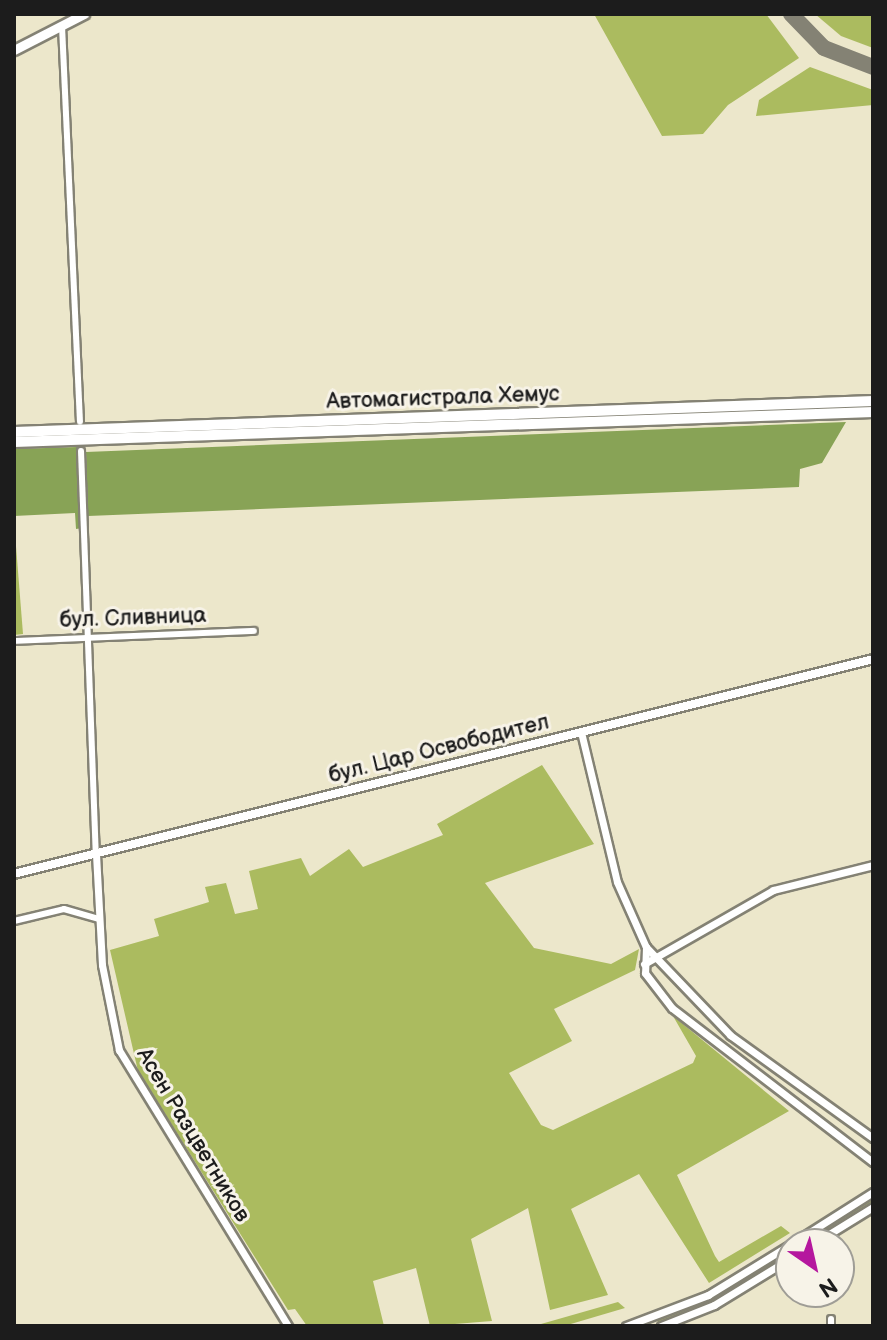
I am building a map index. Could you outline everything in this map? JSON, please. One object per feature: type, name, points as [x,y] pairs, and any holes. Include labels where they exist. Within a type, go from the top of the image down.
[{"type":"highway","name":"Автомагистрала Хемус","points":[[14,432],[873,401]]},
{"type":"highway","name":"Автомагистрала Хемус","points":[[14,442],[873,412]]},
{"type":"highway","points":[[778,415],[873,420]]},
{"type":"main road","points":[[14,50],[84,14]]},
{"type":"main road","name":"бул. Цар Освободител","points":[[14,874],[873,659]]},
{"type":"street","points":[[62,26],[80,422]]},
{"type":"street","points":[[81,451],[96,854]]},
{"type":"street","name":"бул. Сливница","points":[[14,641],[254,631]]},
{"type":"street","points":[[581,732],[617,882],[646,947],[657,955],[730,1035],[873,1138]]},
{"type":"street","name":"Асен Разцветников","points":[[96,854],[98,919],[119,1050],[288,1326]]},
{"type":"street","points":[[644,964],[773,890],[873,865]]},
{"type":"street","points":[[14,921],[64,909],[98,919]]},
{"type":"street","points":[[646,947],[644,964],[672,1008],[720,1051],[873,1162]]},
{"type":"street","points":[[816,1228],[873,1192]]},
{"type":"street","points":[[839,1228],[873,1207]]},
{"type":"street","points":[[626,1326],[642,1324],[708,1295],[775,1254]]},
{"type":"street","points":[[661,1326],[714,1305],[775,1268]]},
{"type":"green space","points":[[594,14],[766,14],[799,58],[728,105],[703,134],[662,136]]},
{"type":"green space","points":[[815,14],[873,14],[873,48],[841,36]]},
{"type":"green space","points":[[810,67],[873,90],[873,105],[756,116],[759,100]]},
{"type":"green space","points":[[846,422],[822,463],[800,469],[799,487],[88,516],[86,452]]},
{"type":"green space","points":[[77,447],[82,528],[76,529],[75,513],[14,516],[14,449]]},
{"type":"green space","points":[[14,521],[23,634],[14,635]]},
{"type":"green space","points":[[542,765],[594,844],[485,883],[534,948],[611,964],[639,949],[635,970],[554,1009],[572,1041],[509,1073],[541,1125],[553,1130],[693,1063],[696,1056],[673,1016],[789,1111],[677,1175],[719,1262],[775,1229],[775,1242],[709,1283],[639,1174],[571,1209],[608,1295],[550,1310],[528,1208],[471,1239],[492,1321],[430,1326],[416,1268],[373,1281],[384,1326],[307,1326],[295,1309],[288,1310],[138,1071],[110,950],[159,936],[154,919],[209,902],[205,887],[226,883],[235,914],[258,909],[249,871],[301,858],[310,876],[349,849],[363,867],[443,835],[437,824]]},
{"type":"green space","points":[[873,1192],[873,1207],[839,1228],[816,1228]]},
{"type":"green space","points":[[775,1253],[775,1268],[714,1305],[659,1326],[656,1317]]},
{"type":"green space","points":[[618,1302],[625,1308],[564,1326],[534,1326]]},
{"type":"taxiway","points":[[791,14],[824,48],[873,67]]}]
